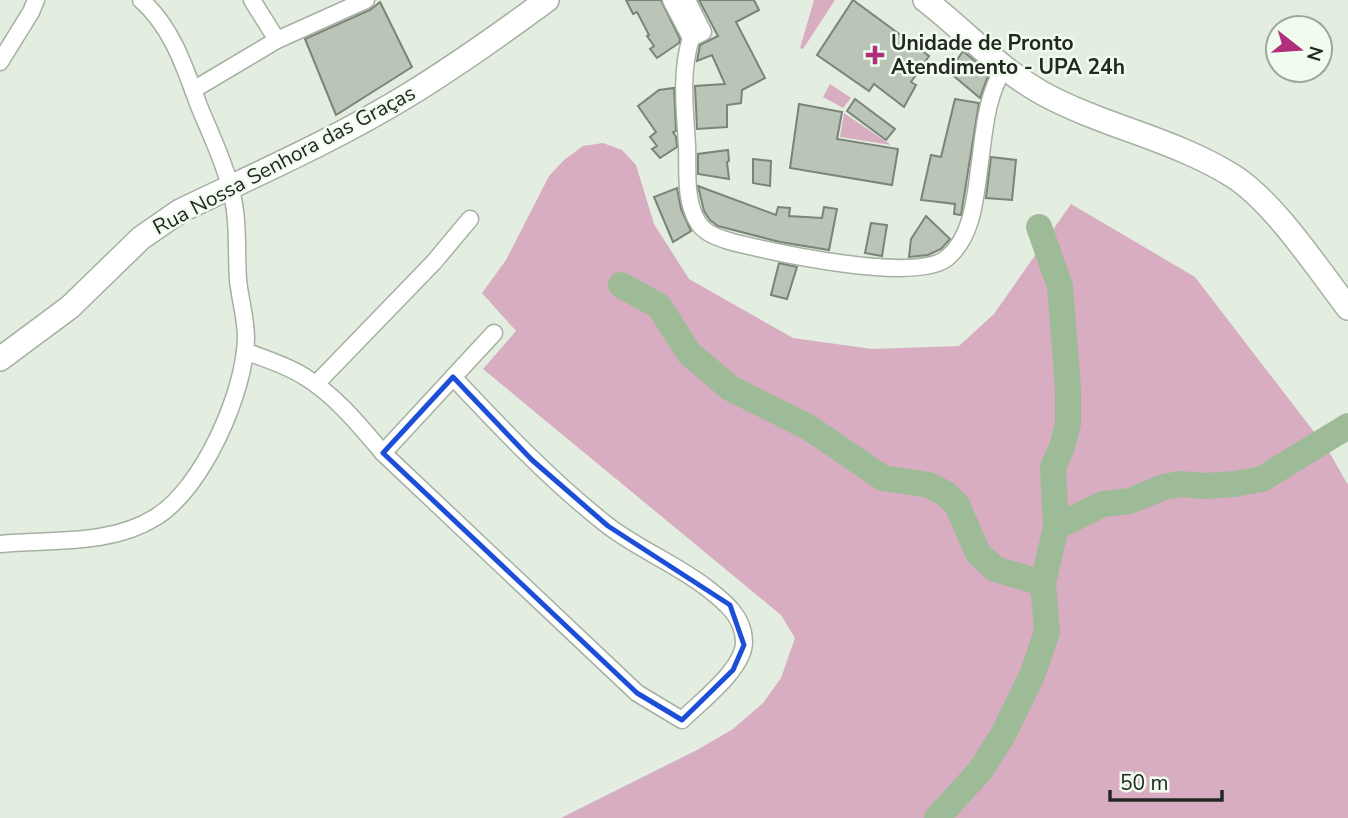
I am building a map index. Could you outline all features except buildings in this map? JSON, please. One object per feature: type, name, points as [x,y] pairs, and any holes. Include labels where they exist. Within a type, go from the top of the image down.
[{"type":"street","points":[[0,62],[36,0]]},
{"type":"street","points":[[0,544],[104,536],[155,518],[190,487],[208,457],[239,380],[245,351],[245,324],[238,277],[237,220],[231,187],[193,90],[164,27],[141,0]]},
{"type":"street","points":[[252,0],[277,40]]},
{"type":"street","name":"Rua Nossa Senhora das Graças","points":[[0,359],[70,307],[141,238],[180,211],[334,136],[408,95],[547,0]]},
{"type":"street","points":[[671,0],[691,38],[684,80],[687,175],[692,207],[700,226],[732,242],[853,264],[919,268],[940,262],[962,239],[974,208],[988,113],[998,77],[1005,67]]},
{"type":"street","points":[[687,0],[703,32],[691,38]]},
{"type":"street","points":[[925,0],[1005,67],[1042,93],[1180,150],[1233,177],[1281,223],[1348,309]]},
{"type":"street","points":[[193,90],[277,40],[356,2]]},
{"type":"street","points":[[316,384],[434,262],[470,219]]},
{"type":"street","points":[[383,453],[494,333]]},
{"type":"street","points":[[245,351],[292,369],[316,384],[349,413],[383,453],[637,693],[682,720],[733,670],[744,645],[742,625],[730,606],[703,584],[608,526],[531,460],[453,377]]},
{"type":"highlighted area","points":[[453,377],[532,460],[608,526],[730,605],[744,645],[733,670],[682,720],[661,709],[637,693],[383,453]]},
{"type":"shaded area","points":[[814,0],[835,0],[803,49],[800,48]]},
{"type":"shaded area","points":[[830,84],[851,98],[843,108],[823,97]]},
{"type":"shaded area","points":[[844,113],[891,145],[840,137]]},
{"type":"shaded area","points":[[603,143],[622,150],[636,165],[654,224],[689,279],[793,338],[872,349],[959,346],[994,314],[1071,204],[1195,277],[1328,450],[1348,485],[1348,818],[561,818],[697,750],[733,729],[763,703],[781,678],[795,638],[781,615],[483,369],[516,331],[482,293],[506,260],[549,176],[583,146]]},
{"type":"waterway","points":[[937,818],[980,771],[1003,735],[1033,673],[1047,632],[1043,583],[1056,527],[1053,467],[1068,424],[1068,389],[1060,286],[1039,227]]},
{"type":"waterway","points":[[621,285],[659,306],[689,353],[730,388],[808,427],[883,478],[929,485],[946,494],[957,505],[978,553],[995,569],[1043,583]]},
{"type":"waterway","points":[[1056,527],[1103,504],[1130,501],[1164,487],[1180,484],[1234,484],[1262,479],[1348,426]]},
{"type":"place","name":"Unidade de Pronto Atendimento - UPA 24h","points":[[875,55]]}]
